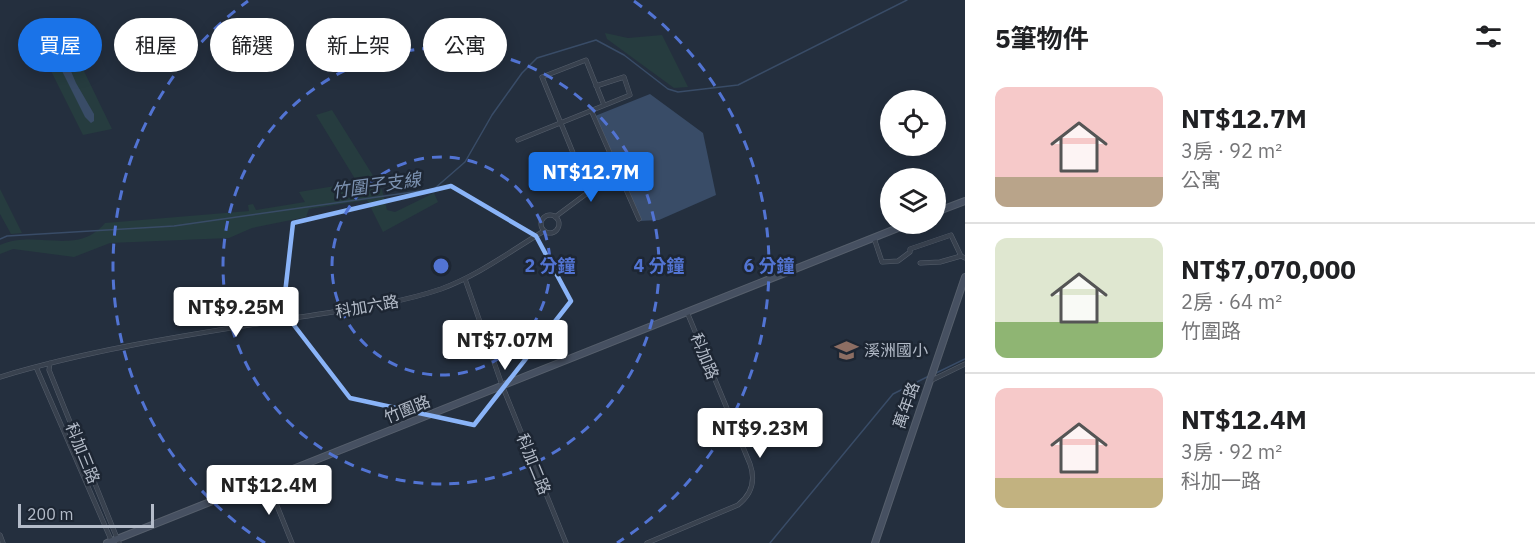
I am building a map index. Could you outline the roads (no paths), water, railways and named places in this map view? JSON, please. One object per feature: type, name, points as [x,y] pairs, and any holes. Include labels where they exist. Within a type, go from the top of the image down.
[{"type":"street","points":[[589,192],[542,77],[586,60],[604,105]]},
{"type":"street","points":[[519,140],[630,95],[624,77],[596,86]]},
{"type":"street","points":[[591,110],[639,219]]},
{"type":"street","points":[[555,217],[589,192],[619,178]]},
{"type":"street","points":[[946,208],[965,201]]},
{"type":"street","points":[[550,215],[555,217],[559,225],[556,231],[544,231],[541,226],[543,218],[550,215]]},
{"type":"street","name":"科加六路","points":[[0,377],[118,347],[390,302],[465,279],[491,266],[544,231]]},
{"type":"street","name":"竹圍路","points":[[114,541],[881,234]]},
{"type":"street","points":[[873,237],[882,262],[898,261],[910,252],[910,249],[951,235],[963,257],[920,263]]},
{"type":"street","name":"萬年路","points":[[875,543],[965,277]]},
{"type":"street","name":"科加二路","points":[[465,279],[502,385],[566,543]]},
{"type":"street","name":"科加路","points":[[647,543],[738,505],[748,495],[753,483],[750,464],[687,312]]},
{"type":"street","name":"科加三路","points":[[51,363],[49,370],[114,541]]},
{"type":"street","points":[[930,377],[965,364]]},
{"type":"street","name":"科加三路","points":[[36,367],[114,541]]},
{"type":"street","points":[[267,481],[292,543]]},
{"type":"street","points":[[0,535],[3,543]]},
{"type":"water","points":[[62,72],[71,72],[94,114],[94,121],[91,123],[85,117]]},
{"type":"water","points":[[650,94],[703,133],[716,195],[659,220],[639,221],[595,116]]},
{"type":"waterway","name":"竹圍子支線","points":[[0,239],[7,236],[174,226],[434,189],[465,162],[492,115],[522,73],[537,58],[596,40],[624,55],[668,89],[678,92],[738,85],[907,0]]},
{"type":"waterway","points":[[936,373],[965,359]]},
{"type":"waterway","points":[[770,543],[893,394],[929,376]]},
{"type":"place","name":"溪洲國小","points":[[846,350]]}]
